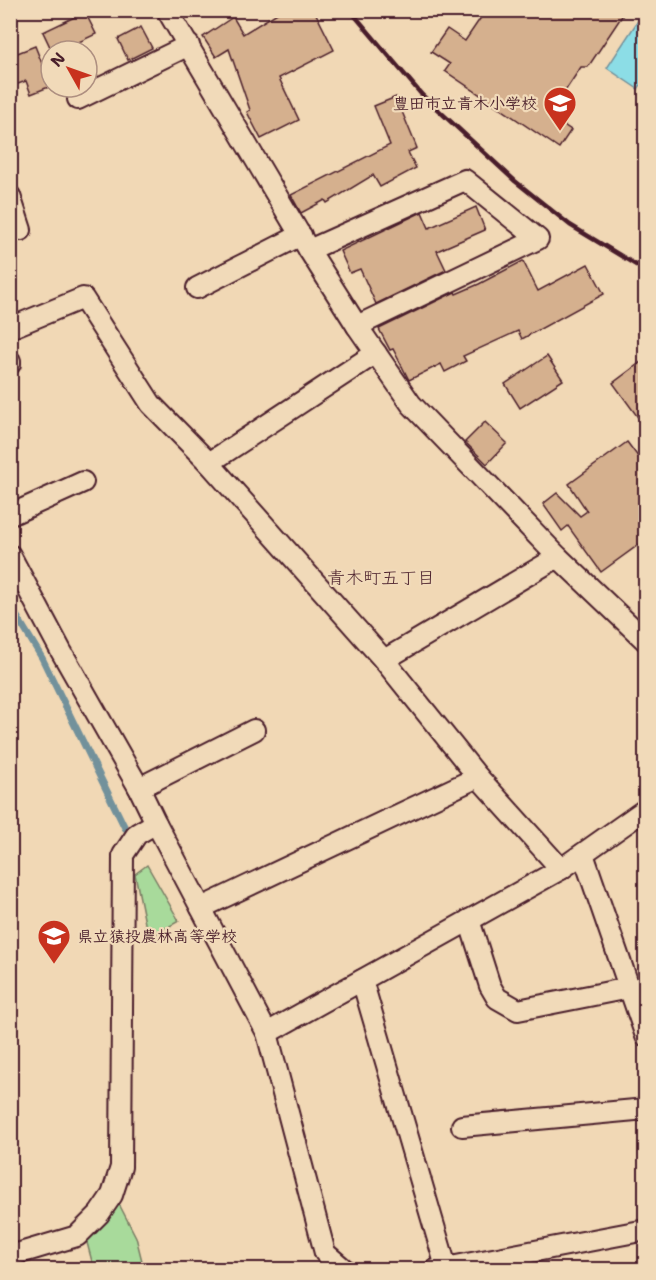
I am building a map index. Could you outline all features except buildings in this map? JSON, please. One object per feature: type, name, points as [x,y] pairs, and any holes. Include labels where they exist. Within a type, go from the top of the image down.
[{"type":"street","points":[[166,10],[189,45],[305,243],[357,326],[411,404],[558,557],[645,641]]},
{"type":"street","points":[[99,89],[189,45]]},
{"type":"street","points":[[197,288],[465,180],[538,239],[357,326]]},
{"type":"street","points":[[10,196],[21,230]]},
{"type":"street","points":[[10,328],[83,298],[152,404],[209,463],[384,660],[478,777],[561,869]]},
{"type":"street","points":[[209,463],[376,353]]},
{"type":"street","points":[[10,515],[83,482]]},
{"type":"street","points":[[10,555],[61,651],[139,788],[267,1033],[326,1253],[345,1269]]},
{"type":"street","points":[[384,660],[558,557]]},
{"type":"street","points":[[139,788],[254,730]]},
{"type":"street","points":[[201,908],[478,777]]},
{"type":"street","points":[[267,1033],[561,869],[645,809]]},
{"type":"street","points":[[10,1256],[77,1236],[99,1214],[112,1195],[121,1167],[123,855],[137,834],[156,823]]},
{"type":"street","points":[[583,854],[645,1033]]},
{"type":"street","points":[[469,920],[490,986],[497,998],[518,1010],[629,988]]},
{"type":"street","points":[[362,980],[441,1268],[645,1230]]},
{"type":"street","points":[[462,1126],[645,1108]]},
{"type":"green space","points":[[147,865],[179,921],[148,938],[135,874]]},
{"type":"green space","points":[[119,1204],[136,1237],[144,1269],[94,1269],[86,1239]]},
{"type":"water","points":[[645,10],[645,78],[638,89],[607,68]]},
{"type":"waterway","points":[[10,605],[42,658],[125,828]]},
{"type":"railway","points":[[350,10],[422,95],[515,181],[570,225],[646,271]]},
{"type":"place","name":"豊田市立青木小学校","points":[[560,132]]},
{"type":"place","name":"県立猿投農林高等学校","points":[[54,965]]},
{"type":"district","name":"青木町五丁目","points":[[381,578]]}]
